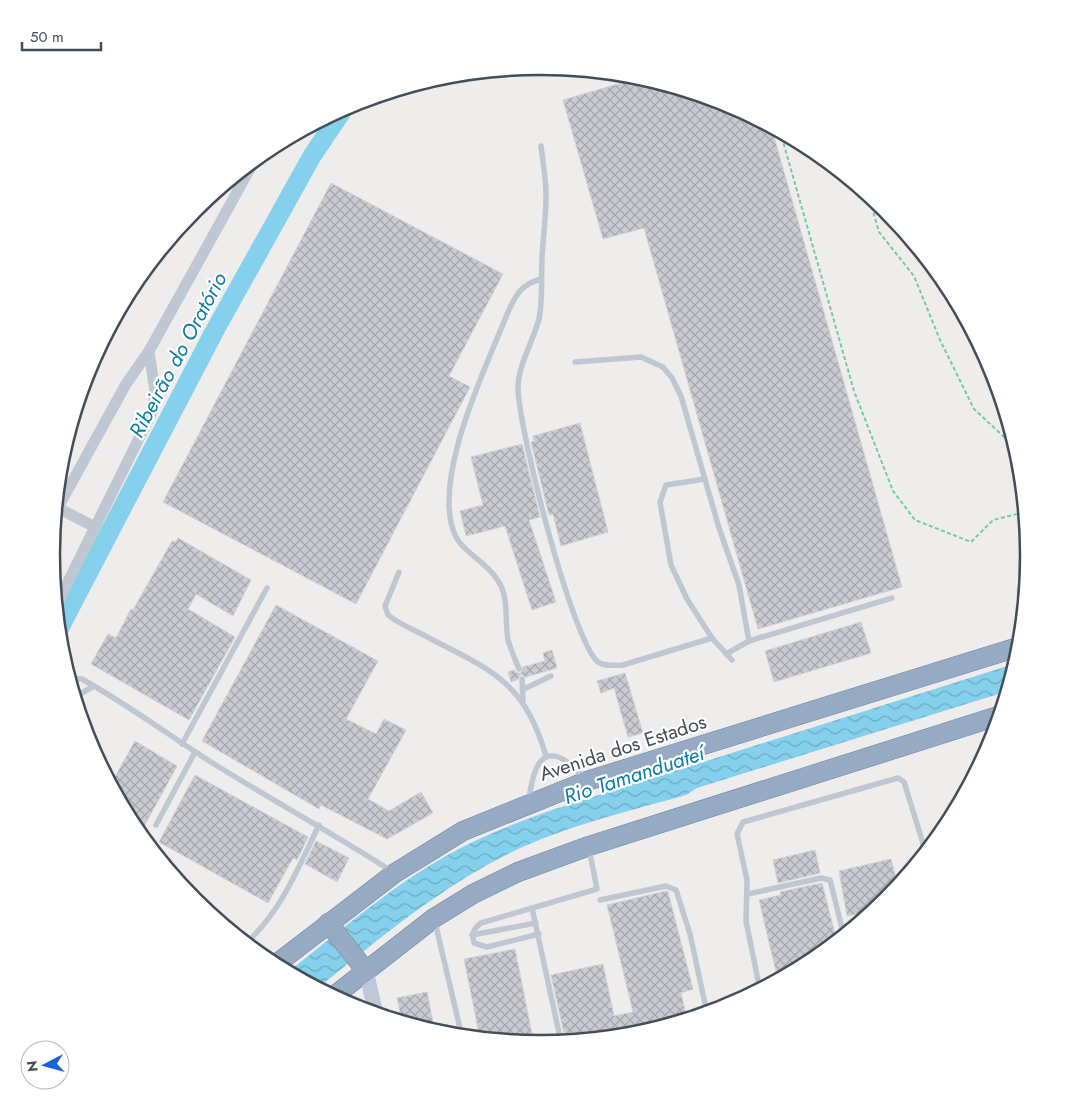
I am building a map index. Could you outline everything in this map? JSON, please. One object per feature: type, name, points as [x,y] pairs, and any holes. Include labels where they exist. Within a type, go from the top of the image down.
[{"type":"highway","name":"Avenida dos Estados","points":[[282,960],[331,928],[395,873],[463,831],[587,781],[1012,649]]},
{"type":"highway","points":[[339,991],[362,966],[434,918],[493,883],[543,862],[992,718]]},
{"type":"highway","points":[[331,928],[362,966]]},
{"type":"main road","points":[[362,966],[373,1005]]},
{"type":"street","points":[[63,499],[126,384],[149,351],[246,175]]},
{"type":"street","points":[[62,594],[145,428],[154,405],[155,392],[149,351]]},
{"type":"street","points":[[62,513],[94,527]]},
{"type":"lane","points":[[541,146],[546,194],[539,318],[520,374],[520,408],[530,458],[561,575],[585,641],[592,656],[599,663],[610,666],[623,665],[712,638]]},
{"type":"lane","points":[[519,668],[508,640],[503,592],[498,579],[457,538],[451,516],[450,484],[464,425],[508,312],[516,294],[523,286],[541,279]]},
{"type":"lane","points":[[575,362],[641,357],[663,367],[682,396],[705,479],[739,585],[749,640]]},
{"type":"lane","points":[[705,479],[666,485],[660,502],[672,565],[687,599],[712,638],[732,660]]},
{"type":"lane","points":[[399,572],[385,606],[388,615],[476,662],[506,683],[523,700],[546,756]]},
{"type":"lane","points":[[182,744],[267,588]]},
{"type":"lane","points":[[726,654],[749,640],[892,598]]},
{"type":"lane","points":[[524,689],[551,676]]},
{"type":"lane","points":[[522,678],[523,700]]},
{"type":"lane","points":[[76,679],[82,679],[94,686],[143,716],[182,744],[319,825],[395,873]]},
{"type":"lane","points":[[81,694],[94,686]]},
{"type":"lane","points":[[156,825],[195,752]]},
{"type":"lane","points":[[528,804],[534,772],[541,759],[546,756],[553,755],[564,760],[587,781]]},
{"type":"lane","points":[[759,983],[746,921],[747,880],[737,834],[743,822],[898,778],[904,782],[924,846]]},
{"type":"lane","points":[[251,938],[288,888],[319,825]]},
{"type":"lane","points":[[539,934],[487,947],[474,943],[472,935],[474,928],[481,923],[597,889],[589,846]]},
{"type":"lane","points":[[748,894],[822,878],[830,880],[842,928]]},
{"type":"lane","points":[[600,900],[666,886],[676,890],[690,934],[705,1006]]},
{"type":"lane","points":[[532,908],[560,1035]]},
{"type":"lane","points":[[434,918],[460,1028]]},
{"type":"lane","points":[[472,935],[536,923]]},
{"type":"path","points":[[783,140],[854,391],[893,491],[915,520],[971,542],[994,520],[1019,514]]},
{"type":"path","points":[[872,208],[879,232],[914,276],[940,340],[974,409],[1007,440]]},
{"type":"water","points":[[1008,666],[1000,693],[697,788],[686,795],[574,827],[531,843],[484,867],[434,898],[324,984],[294,967],[364,912],[423,869],[504,828],[567,805]]},
{"type":"building","points":[[624,82],[634,84],[695,100],[724,111],[774,135],[902,587],[758,629],[644,228],[603,239],[563,100]]},
{"type":"building","points":[[331,183],[503,274],[449,376],[470,387],[356,604],[163,502]]},
{"type":"building","points":[[580,423],[608,532],[561,546],[553,514],[549,515],[531,442],[534,441],[533,436]]},
{"type":"building","points":[[522,444],[540,517],[529,520],[556,602],[532,610],[505,526],[466,536],[460,511],[483,505],[471,457]]},
{"type":"building","points":[[178,538],[251,580],[233,616],[196,594],[188,609],[235,637],[189,720],[91,664],[108,634],[116,638],[131,609],[133,610],[172,541],[175,542]]},
{"type":"building","points":[[276,605],[378,661],[346,719],[376,734],[384,719],[406,730],[368,799],[389,811],[421,792],[433,813],[387,839],[321,805],[319,809],[202,741]]},
{"type":"building","points":[[861,622],[871,653],[774,682],[765,651]]},
{"type":"building","points":[[552,650],[557,668],[526,677],[521,674],[517,680],[511,682],[508,672],[514,670],[517,673],[521,673],[523,667],[545,661],[543,653]]},
{"type":"building","points":[[625,673],[643,733],[628,737],[614,688],[601,693],[597,681]]},
{"type":"building","points":[[135,741],[177,766],[144,826],[115,777]]},
{"type":"building","points":[[195,775],[308,837],[297,860],[293,858],[268,903],[159,842]]},
{"type":"building","points":[[316,841],[349,858],[337,882],[305,864]]},
{"type":"building","points":[[815,850],[820,873],[778,883],[773,860]]},
{"type":"building","points":[[891,859],[896,878],[857,916],[857,914],[847,916],[839,871]]},
{"type":"building","points":[[822,883],[835,934],[807,955],[776,973],[759,900],[781,895],[780,892]]},
{"type":"building","points":[[668,892],[693,989],[681,993],[686,1013],[634,1026],[564,1034],[551,975],[603,964],[614,1016],[633,1012],[607,905]]},
{"type":"building","points":[[515,949],[532,1036],[479,1031],[464,959]]},
{"type":"building","points":[[427,992],[433,1023],[400,1014],[397,998]]},
{"type":"waterway","name":"Ribeirão do Oratório","points":[[64,619],[214,332],[312,156],[336,120]]},
{"type":"water label","name":"Rio Tamanduateí","points":[[634,775]]}]
